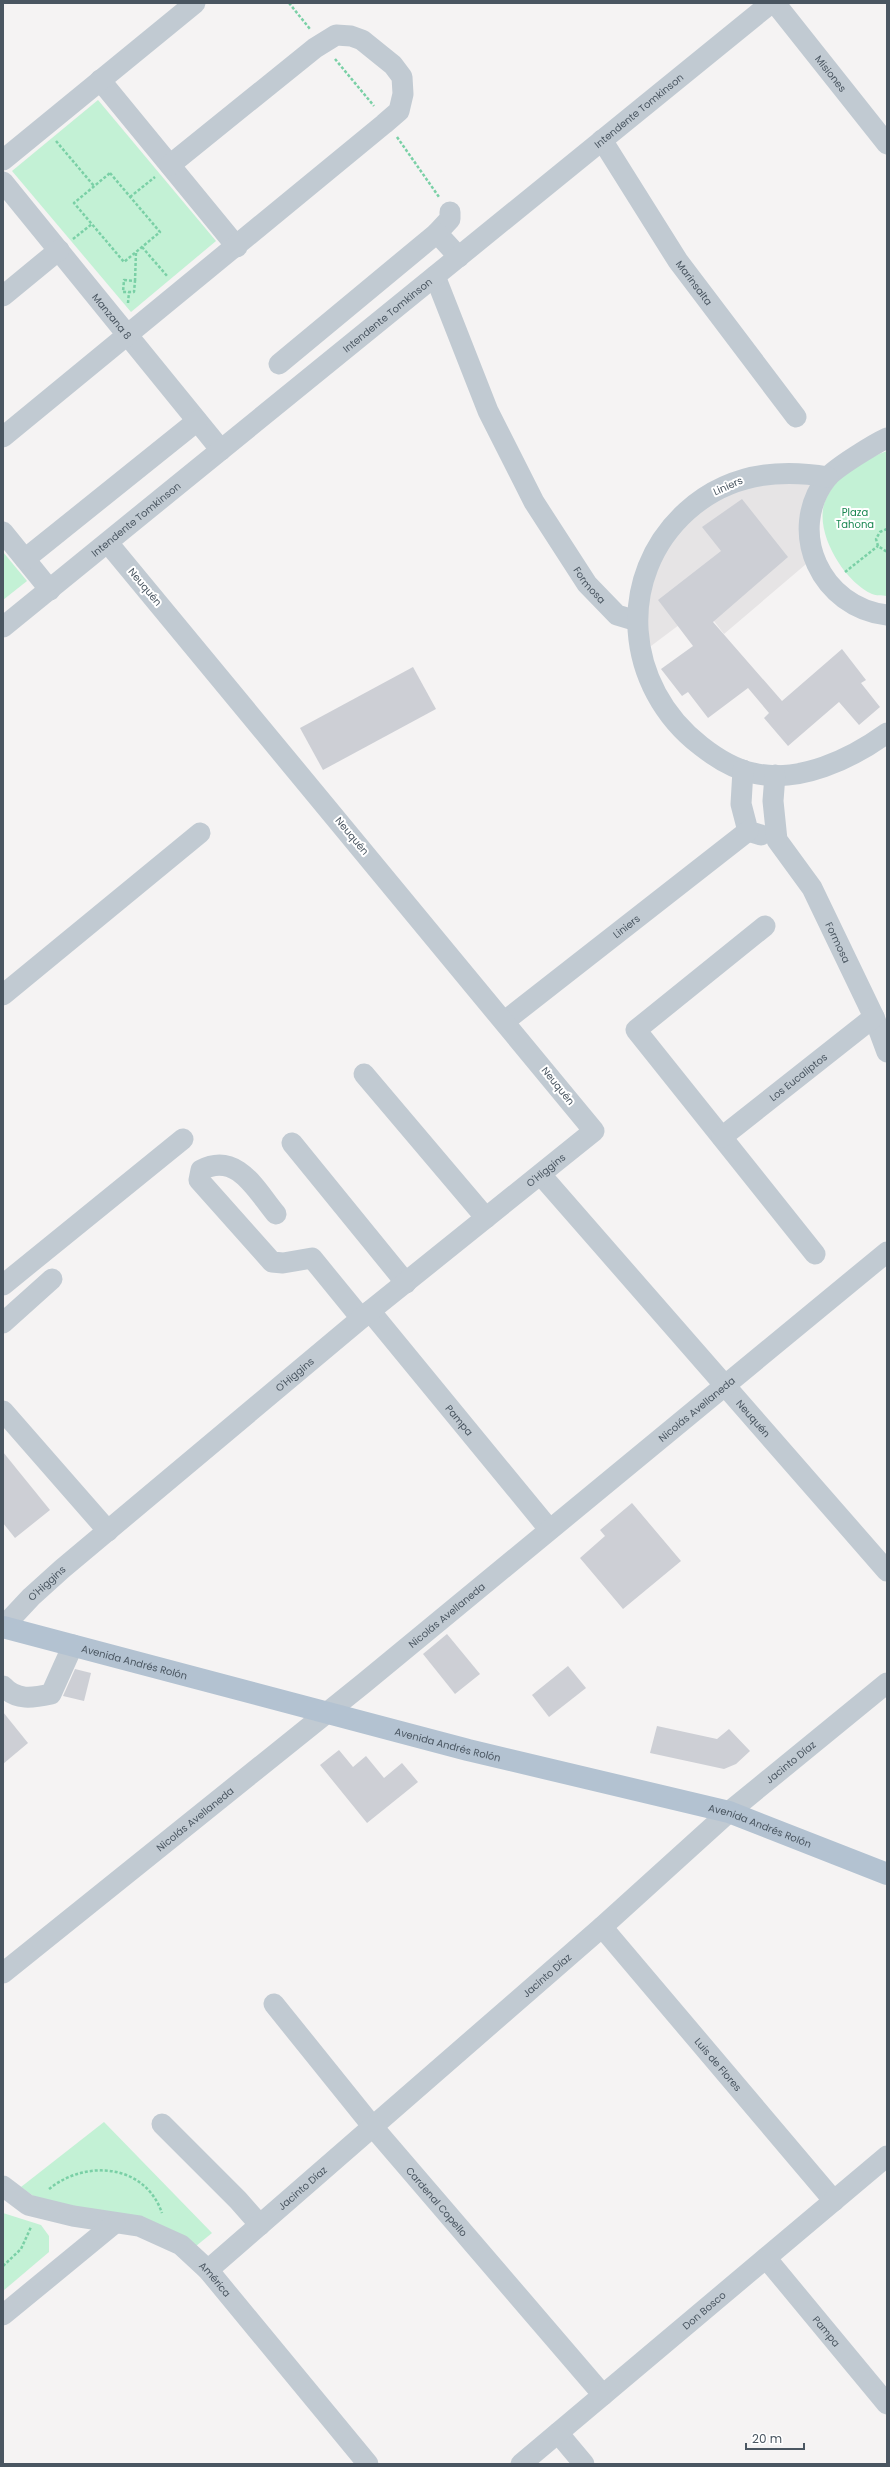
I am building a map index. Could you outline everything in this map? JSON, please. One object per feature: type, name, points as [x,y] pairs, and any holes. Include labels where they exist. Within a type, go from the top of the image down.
[{"type":"main road","name":"Avenida Andrés Rolón","points":[[3,1627],[468,1750],[729,1812],[887,1874]]},
{"type":"street","points":[[3,160],[195,3]]},
{"type":"street","name":"Intendente Tomkinson","points":[[3,627],[771,3]]},
{"type":"street","name":"Misiones","points":[[776,3],[887,144]]},
{"type":"street","points":[[3,437],[237,247],[399,111],[404,94],[402,77],[393,65],[362,40],[351,36],[336,35],[315,48],[170,165]]},
{"type":"street","points":[[100,80],[237,247]]},
{"type":"street","name":"Marinsalta","points":[[602,140],[683,268],[796,417]]},
{"type":"street","name":"Manzana 8","points":[[3,182],[221,450]]},
{"type":"street","points":[[279,364],[437,233],[450,219],[450,212]]},
{"type":"street","points":[[437,233],[458,257]]},
{"type":"street","points":[[3,296],[59,250]]},
{"type":"street","name":"Formosa","points":[[435,276],[488,410],[534,502],[587,584],[617,616],[637,621]]},
{"type":"street","points":[[25,559],[197,421]]},
{"type":"street","points":[[887,438],[828,477],[817,492],[810,511],[808,531],[811,550],[818,569],[829,586],[848,603],[872,613],[887,615]]},
{"type":"street","name":"Liniers","points":[[637,621],[644,581],[660,543],[676,521],[697,502],[726,485],[746,478],[773,472],[801,472],[828,477]]},
{"type":"street","points":[[3,532],[50,590]]},
{"type":"street","name":"Neuquén","points":[[108,543],[506,1021],[594,1131]]},
{"type":"street","points":[[637,621],[643,659],[651,684],[667,712],[688,736],[714,756],[743,770],[753,774],[775,775],[806,772],[835,764],[862,750],[887,733]]},
{"type":"street","points":[[743,770],[741,804],[748,831],[777,840],[773,801],[775,775]]},
{"type":"street","name":"Liniers","points":[[506,1021],[748,831]]},
{"type":"street","points":[[3,995],[200,833]]},
{"type":"street","name":"Formosa","points":[[777,840],[812,888],[874,1017],[887,1052]]},
{"type":"street","points":[[765,926],[636,1030],[815,1254]]},
{"type":"street","name":"Los Eucaliptos","points":[[722,1137],[874,1017]]},
{"type":"street","points":[[364,1074],[486,1218]]},
{"type":"street","name":"O'Higgins","points":[[3,1627],[31,1597],[108,1531],[366,1315],[594,1131]]},
{"type":"street","points":[[3,1285],[183,1139]]},
{"type":"street","points":[[292,1143],[406,1283]]},
{"type":"street","name":"Pampa","points":[[276,1214],[242,1173],[226,1164],[210,1164],[201,1170],[199,1180],[272,1262],[283,1264],[312,1258],[366,1315],[549,1529]]},
{"type":"street","name":"Neuquén","points":[[541,1175],[887,1571]]},
{"type":"street","name":"Nicolás Avellaneda","points":[[3,1973],[326,1713],[887,1252]]},
{"type":"street","points":[[3,1323],[52,1279]]},
{"type":"street","points":[[3,1411],[108,1531]]},
{"type":"street","points":[[3,1686],[10,1694],[27,1698],[51,1694],[73,1645]]},
{"type":"street","name":"Jacinto Díaz","points":[[208,2270],[602,1927],[729,1812],[887,1683]]},
{"type":"street","name":"Luis de Flores","points":[[602,1927],[834,2201]]},
{"type":"street","name":"Cardenal Copello","points":[[274,2004],[373,2127],[603,2395]]},
{"type":"street","points":[[162,2124],[238,2200],[260,2225]]},
{"type":"street","name":"Don Bosco","points":[[521,2464],[887,2156]]},
{"type":"street","name":"América","points":[[3,2186],[28,2205],[73,2216],[139,2226],[181,2245],[208,2270],[368,2464]]},
{"type":"street","points":[[3,2315],[115,2223]]},
{"type":"street","name":"Pampa","points":[[766,2258],[887,2404]]},
{"type":"street","points":[[558,2433],[584,2464]]},
{"type":"path","points":[[44,126],[94,186]]},
{"type":"path","points":[[130,197],[170,165]]},
{"type":"path","points":[[110,173],[160,232],[124,262],[74,203],[94,186],[110,173]]},
{"type":"path","points":[[142,247],[181,292]]},
{"type":"path","points":[[135,280],[124,280],[123,292],[134,292],[135,280],[136,252]]},
{"type":"path","points":[[878,546],[878,535],[887,529]]},
{"type":"path","points":[[829,586],[878,546]]},
{"type":"path","points":[[878,546],[887,552]]},
{"type":"shaded area","points":[[827,476],[812,559],[724,634],[703,607],[639,655],[658,549],[728,483]]},
{"type":"green space","points":[[98,100],[216,241],[131,312],[12,171]]},
{"type":"green space","name":"Plaza Tahona","points":[[887,451],[887,596],[874,595],[861,587],[841,566],[827,539],[823,525],[823,511],[826,499],[831,490],[844,475],[860,464]]},
{"type":"green space","points":[[3,552],[27,581],[3,600]]},
{"type":"green space","points":[[104,2122],[212,2233],[196,2246],[43,2203],[21,2187]]},
{"type":"green space","points":[[3,2213],[41,2225],[49,2236],[49,2252],[3,2291]]},
{"type":"building","points":[[742,499],[788,557],[713,622],[782,701],[842,649],[866,680],[861,683],[880,707],[859,725],[839,702],[788,746],[764,718],[769,713],[748,688],[708,718],[688,692],[682,696],[661,669],[693,646],[658,600],[721,551],[702,527]]},
{"type":"building","points":[[413,667],[436,709],[323,770],[300,728]]},
{"type":"building","points":[[3,1452],[50,1510],[15,1538],[3,1523]]},
{"type":"building","points":[[632,1503],[681,1561],[623,1609],[580,1558],[605,1536],[600,1530]]},
{"type":"building","points":[[447,1634],[480,1674],[455,1694],[423,1654]]},
{"type":"building","points":[[568,1666],[586,1688],[549,1717],[532,1695]]},
{"type":"building","points":[[75,1669],[91,1673],[84,1701],[63,1696]]},
{"type":"building","points":[[3,1712],[28,1743],[3,1764]]},
{"type":"building","points":[[657,1726],[717,1739],[729,1729],[750,1751],[736,1764],[724,1769],[650,1753]]},
{"type":"building","points":[[339,1750],[353,1767],[366,1756],[384,1778],[402,1763],[418,1782],[367,1823],[320,1765]]}]
